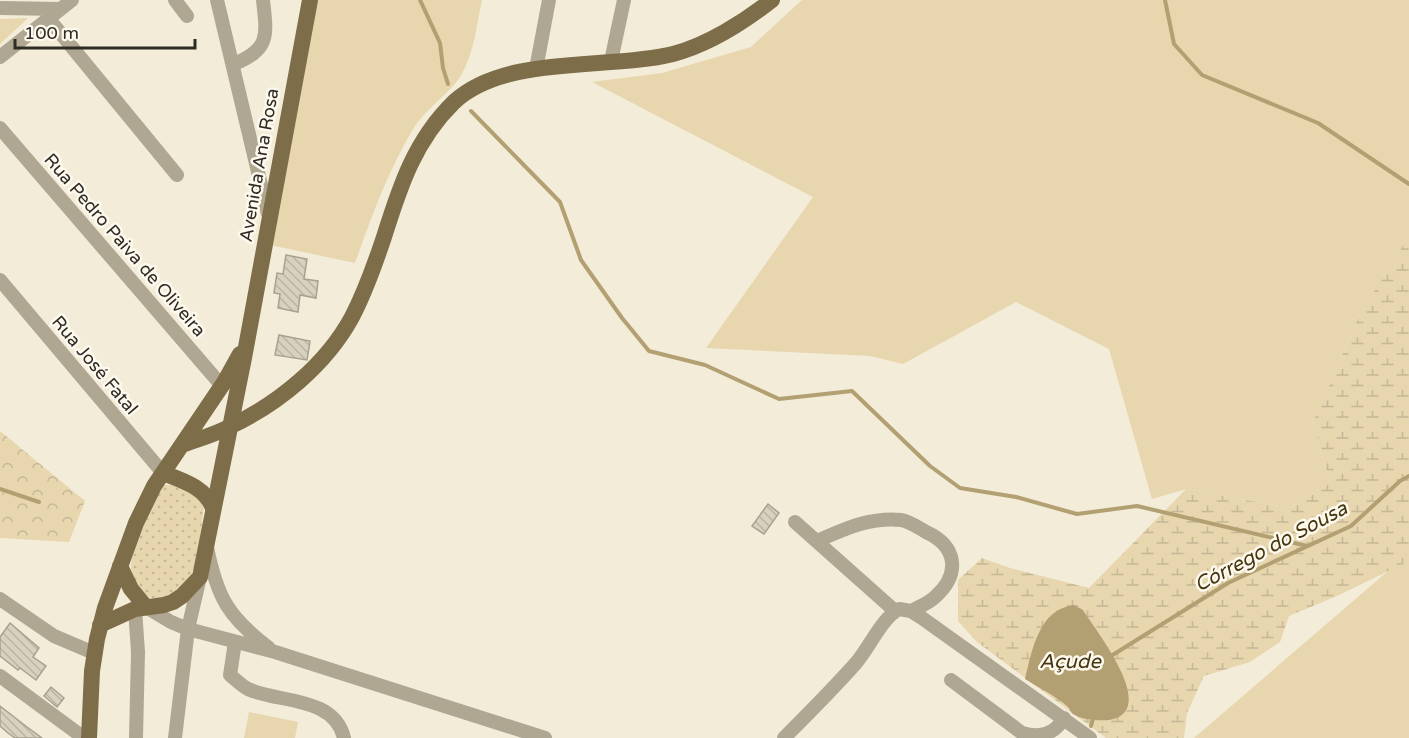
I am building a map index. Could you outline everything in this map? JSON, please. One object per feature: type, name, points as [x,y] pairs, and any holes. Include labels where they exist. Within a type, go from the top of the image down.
[{"type":"main road","name":"Avenida Ana Rosa","points":[[200,577],[248,337],[310,0]]},
{"type":"main road","points":[[182,445],[229,427],[286,392],[317,364],[336,342],[352,317],[366,286],[404,175],[433,124],[456,100],[505,76],[536,69],[652,58],[693,47],[741,21],[772,0]]},
{"type":"main road","name":"Avenida Ana Rosa","points":[[100,625],[136,523],[159,480],[222,386],[248,337]]},
{"type":"main road","points":[[159,480],[195,487],[208,499],[213,508]]},
{"type":"main road","points":[[120,566],[141,608]]},
{"type":"main road","points":[[86,738],[94,653],[100,625],[141,608],[173,602],[200,577]]},
{"type":"street","points":[[0,57],[72,0]]},
{"type":"street","points":[[175,0],[187,16]]},
{"type":"street","points":[[217,0],[269,218]]},
{"type":"street","points":[[234,64],[246,59],[262,47],[263,0]]},
{"type":"street","points":[[536,69],[549,0]]},
{"type":"street","points":[[611,61],[624,0]]},
{"type":"street","points":[[0,8],[60,9]]},
{"type":"street","points":[[48,18],[177,175]]},
{"type":"street","name":"Rua Pedro Paiva de Oliveira","points":[[0,128],[222,386]]},
{"type":"street","name":"Rua José Fatal","points":[[0,280],[159,480]]},
{"type":"street","points":[[817,541],[861,522],[903,520],[934,535],[950,550],[953,568],[949,580],[935,597],[911,611]]},
{"type":"street","points":[[795,522],[895,611]]},
{"type":"street","points":[[207,545],[217,587],[227,607],[242,627],[275,652]]},
{"type":"street","points":[[175,738],[188,629],[200,577]]},
{"type":"street","points":[[0,599],[54,636],[94,653]]},
{"type":"street","points":[[136,738],[141,608],[188,629],[275,652],[545,738]]},
{"type":"street","points":[[784,738],[856,663],[886,619],[899,609],[911,611],[1090,738]]},
{"type":"street","points":[[235,642],[230,675],[247,689],[312,705],[341,728],[344,738]]},
{"type":"street","points":[[0,676],[86,738]]},
{"type":"street","points":[[951,681],[1022,733],[1033,737],[1044,735],[1059,727],[1064,718]]},
{"type":"green space","points":[[316,0],[482,0],[473,45],[465,68],[453,86],[413,129],[381,195],[355,263],[270,245]]},
{"type":"green space","points":[[802,0],[1409,0],[1409,240],[1361,312],[1313,422],[1330,483],[1290,508],[1186,489],[1152,499],[1109,349],[1016,302],[903,364],[870,356],[706,348],[813,197],[592,82],[662,73],[751,47]]},
{"type":"green space","points":[[28,18],[0,44],[0,19]]},
{"type":"green space","points":[[1409,236],[1409,561],[1337,596],[1289,616],[1280,642],[1250,662],[1204,676],[1187,713],[1184,738],[1106,738],[977,642],[958,621],[958,580],[982,558],[1010,568],[1089,588],[1186,489],[1290,508],[1330,483],[1313,422],[1361,312]]},
{"type":"green space","points":[[0,431],[85,501],[69,542],[0,538]]},
{"type":"green space","points":[[174,485],[200,498],[204,507],[199,550],[191,575],[173,594],[158,600],[142,592],[133,580],[131,566],[134,549],[147,515],[162,486]]},
{"type":"green space","points":[[1409,553],[1409,738],[1194,738]]},
{"type":"green space","points":[[249,712],[298,722],[295,738],[244,738]]},
{"type":"water","name":"Açude","points":[[1074,605],[1083,610],[1111,652],[1127,687],[1129,702],[1123,714],[1109,720],[1091,720],[1076,716],[1058,699],[1025,679],[1034,644],[1045,623],[1062,608]]},
{"type":"building","points":[[286,255],[307,259],[304,279],[318,281],[316,298],[300,295],[298,312],[278,308],[280,294],[274,293],[277,273],[283,274]]},
{"type":"building","points":[[279,335],[310,341],[307,360],[275,355]]},
{"type":"building","points":[[768,504],[779,513],[764,534],[752,526]]},
{"type":"building","points":[[10,623],[39,648],[33,657],[46,666],[36,680],[0,656],[0,637]]},
{"type":"building","points":[[51,687],[64,698],[57,707],[44,696]]},
{"type":"building","points":[[0,706],[42,738],[15,738],[8,733],[0,726]]},
{"type":"waterway","points":[[420,0],[440,43],[443,68],[448,84]]},
{"type":"waterway","points":[[1165,0],[1174,44],[1202,75],[1318,123],[1409,184]]},
{"type":"waterway","points":[[471,111],[560,202],[581,260],[622,318],[649,351],[705,365],[779,399],[852,391],[930,466],[960,488],[1016,497],[1077,514],[1137,506],[1307,546]]},
{"type":"waterway","name":"Córrego do Sousa","points":[[1110,659],[1111,656],[1228,583],[1351,526],[1400,481],[1409,476]]},
{"type":"waterway","points":[[0,489],[39,502]]},
{"type":"waterway","name":"Córrego do Sousa","points":[[1091,726],[1094,715]]}]
